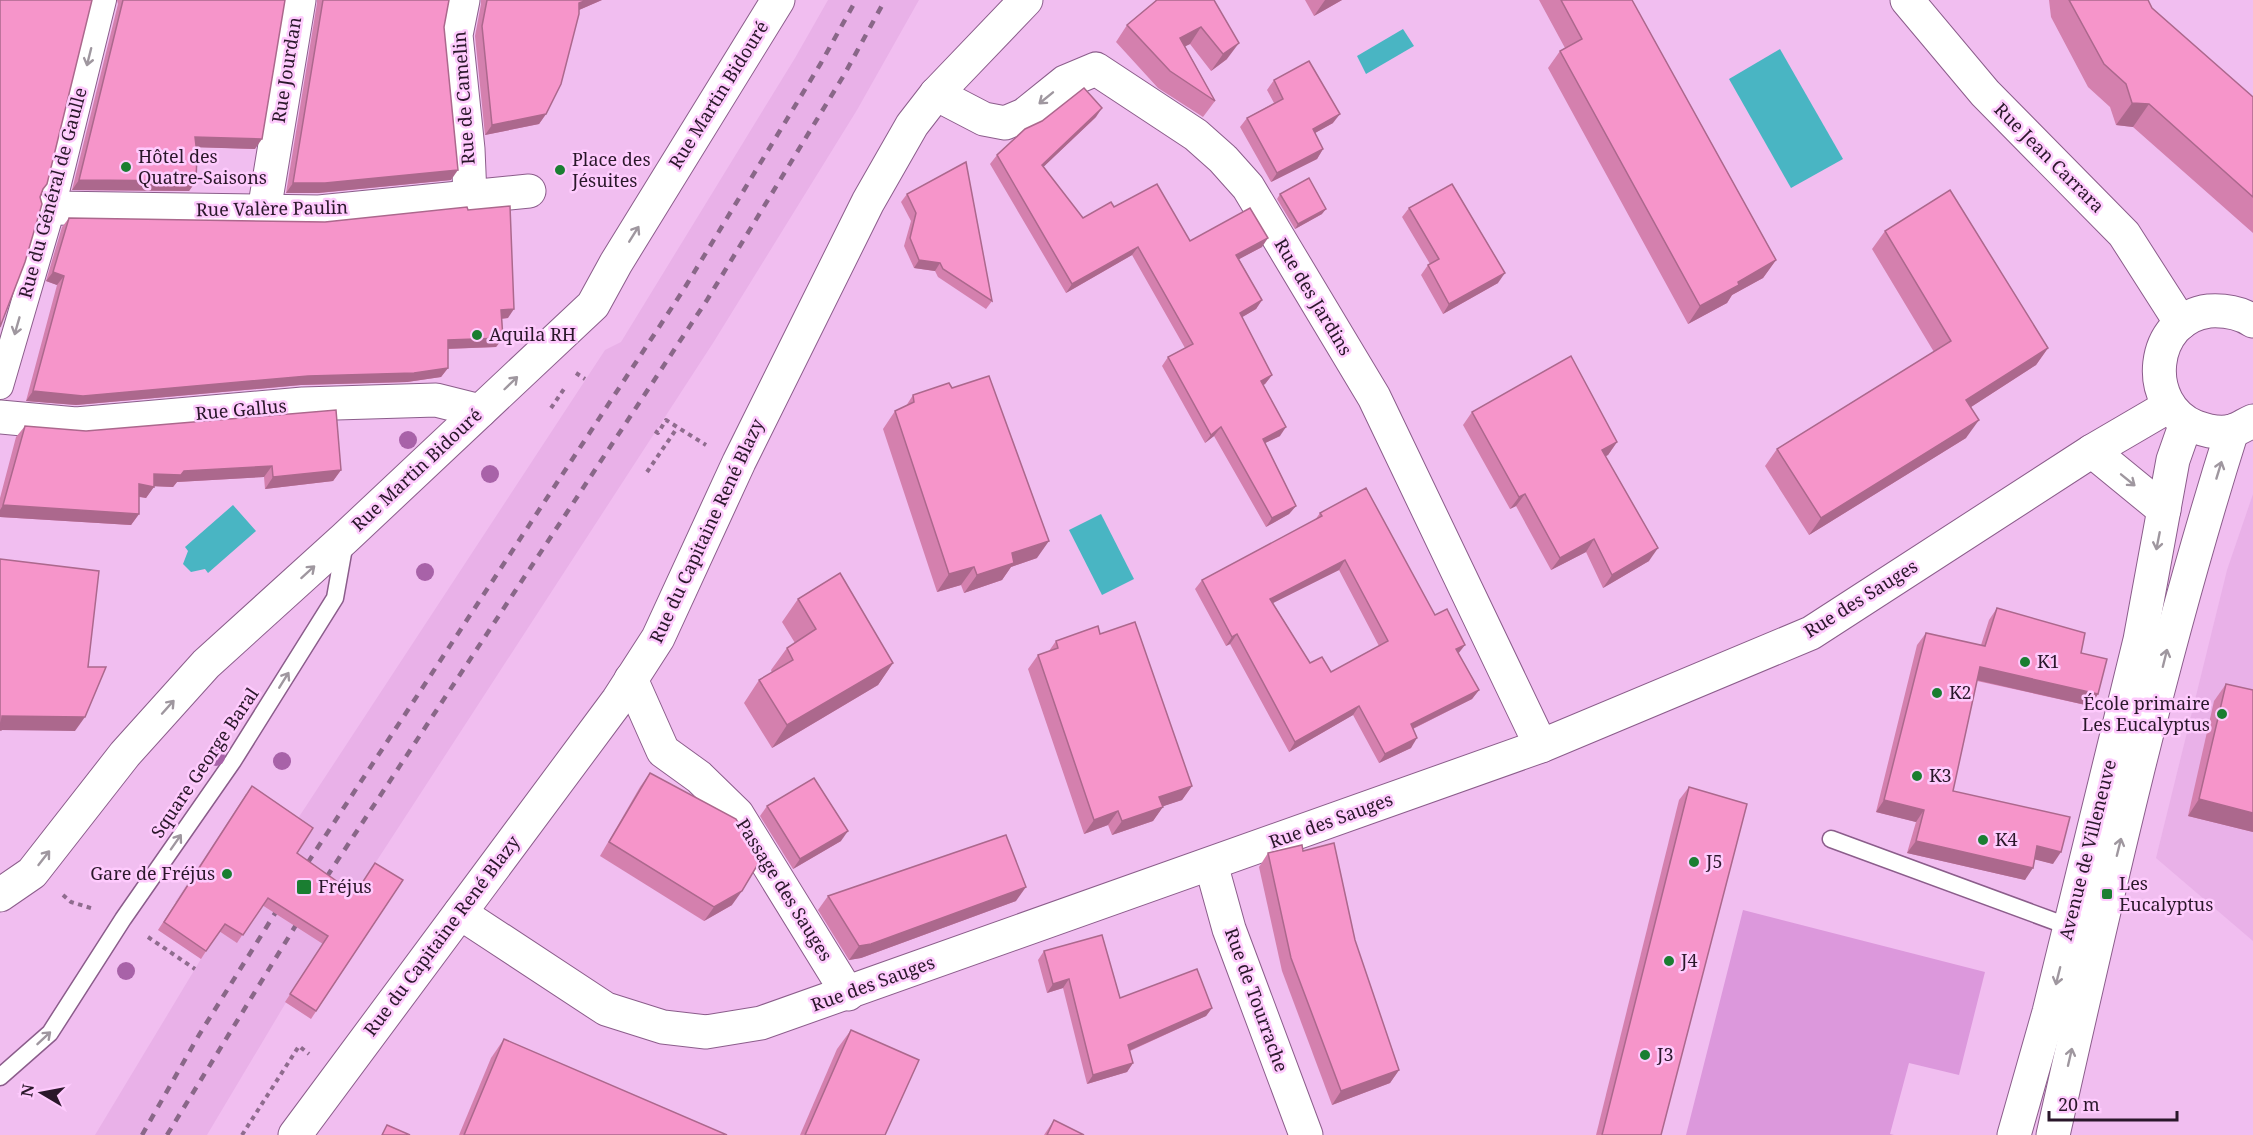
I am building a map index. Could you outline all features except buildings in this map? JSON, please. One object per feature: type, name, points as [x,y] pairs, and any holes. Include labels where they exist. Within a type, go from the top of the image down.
[{"type":"street","name":"Rue du Général de Gaulle","points":[[0,386],[52,208],[103,0]]},
{"type":"street","name":"Rue Jourdan","points":[[264,211],[299,0]]},
{"type":"street","name":"Rue de Camelin","points":[[463,0],[456,35],[468,149],[470,196]]},
{"type":"street","name":"Rue Martin Bidouré","points":[[0,895],[32,873],[126,754],[206,664],[592,305],[778,0]]},
{"type":"street","name":"Rue du Capitaine René Blazy","points":[[295,1135],[632,679],[658,638],[739,462],[868,202],[912,125],[936,93],[1026,0]]},
{"type":"street","name":"Rue Jean Carrara","points":[[1907,0],[1985,93],[2124,234],[2181,322]]},
{"type":"street","name":"Rue des Jardins","points":[[936,93],[984,119],[1005,123],[1024,115],[1065,82],[1096,69],[1196,135],[1223,159],[1248,187],[1374,397],[1541,746]]},
{"type":"street","name":"Rue Valère Paulin","points":[[52,208],[319,212],[529,191]]},
{"type":"street","points":[[2242,426],[2208,431],[2177,415],[2159,384],[2159,360],[2167,339],[2181,322],[2200,312],[2222,310],[2244,315],[2253,321]]},
{"type":"street","name":"Rue Gallus","points":[[0,417],[76,423],[303,404],[436,400],[480,411]]},
{"type":"street","name":"Rue des Sauges","points":[[460,913],[606,1009],[663,1027],[706,1032],[761,1023],[1541,746],[1811,633],[2092,451],[2177,415]]},
{"type":"street","name":"Avenue de Villeneuve","points":[[2014,1135],[2049,1012],[2140,640],[2173,460],[2177,415]]},
{"type":"street","name":"Avenue de Villeneuve","points":[[2053,1135],[2088,973],[2168,646],[2242,426]]},
{"type":"street","points":[[2092,451],[2164,510]]},
{"type":"street","name":"Passage des Sauges","points":[[632,679],[663,751],[699,777],[737,814],[848,994]]},
{"type":"street","name":"Rue de Tourrache","points":[[1211,864],[1229,929],[1306,1135]]},
{"type":"lane","name":"Square George Baral","points":[[0,1077],[50,1033],[123,919],[233,760],[335,598],[345,537]]},
{"type":"lane","points":[[1831,839],[2070,927]]},
{"type":"path","points":[[575,373],[585,379]]},
{"type":"path","points":[[551,408],[566,387]]},
{"type":"path","points":[[647,472],[676,428],[666,420],[658,433],[655,431]]},
{"type":"path","points":[[123,919],[195,969]]},
{"type":"path","points":[[242,1135],[299,1047]]},
{"type":"shaded area","points":[[828,0],[919,0],[857,110],[713,343],[300,979],[207,1135],[95,1135],[201,959],[158,930],[177,904],[175,902],[246,794],[293,826],[605,350],[621,342],[795,58]]},
{"type":"shaded area","points":[[1403,29],[1414,46],[1366,74],[1357,56]]},
{"type":"shaded area","points":[[1780,49],[1843,159],[1791,188],[1729,79]]},
{"type":"shaded area","name":"École primaire Les Eucalyptus","points":[[2253,494],[2253,941],[2156,858],[2227,570]]},
{"type":"shaded area","points":[[233,505],[256,531],[208,573],[205,569],[191,572],[183,564],[188,551],[185,547]]},
{"type":"shaded area","points":[[1101,514],[1134,579],[1102,595],[1069,530]]},
{"type":"shaded area","points":[[1743,910],[1985,972],[1959,1075],[1909,1063],[1890,1134],[1894,1135],[1686,1135]]},
{"type":"railway","points":[[299,876],[684,289],[821,63],[856,0]]},
{"type":"railway","points":[[318,890],[707,300],[844,75],[885,0]]},
{"type":"railway","points":[[142,1135],[199,1035],[284,899]]},
{"type":"railway","points":[[167,1135],[304,912]]},
{"type":"place","name":"Hôtel des Quatre-Saisons","points":[[126,167]]},
{"type":"place","name":"Place des Jésuites","points":[[560,170]]},
{"type":"place","name":"Aquila RH","points":[[477,335]]},
{"type":"place","name":"K1","points":[[2025,662]]},
{"type":"place","name":"K2","points":[[1937,693]]},
{"type":"place","name":"École primaire Les Eucalyptus","points":[[2222,714]]},
{"type":"place","name":"K3","points":[[1917,776]]},
{"type":"place","name":"K4","points":[[1983,840]]},
{"type":"place","name":"J5","points":[[1694,862]]},
{"type":"place","name":"Gare de Fréjus","points":[[227,874]]},
{"type":"place","name":"Fréjus","points":[[304,887]]},
{"type":"place","name":"Les Eucalyptus","points":[[2107,894]]},
{"type":"place","name":"J4","points":[[1669,961]]},
{"type":"place","name":"J3","points":[[1645,1055]]}]
